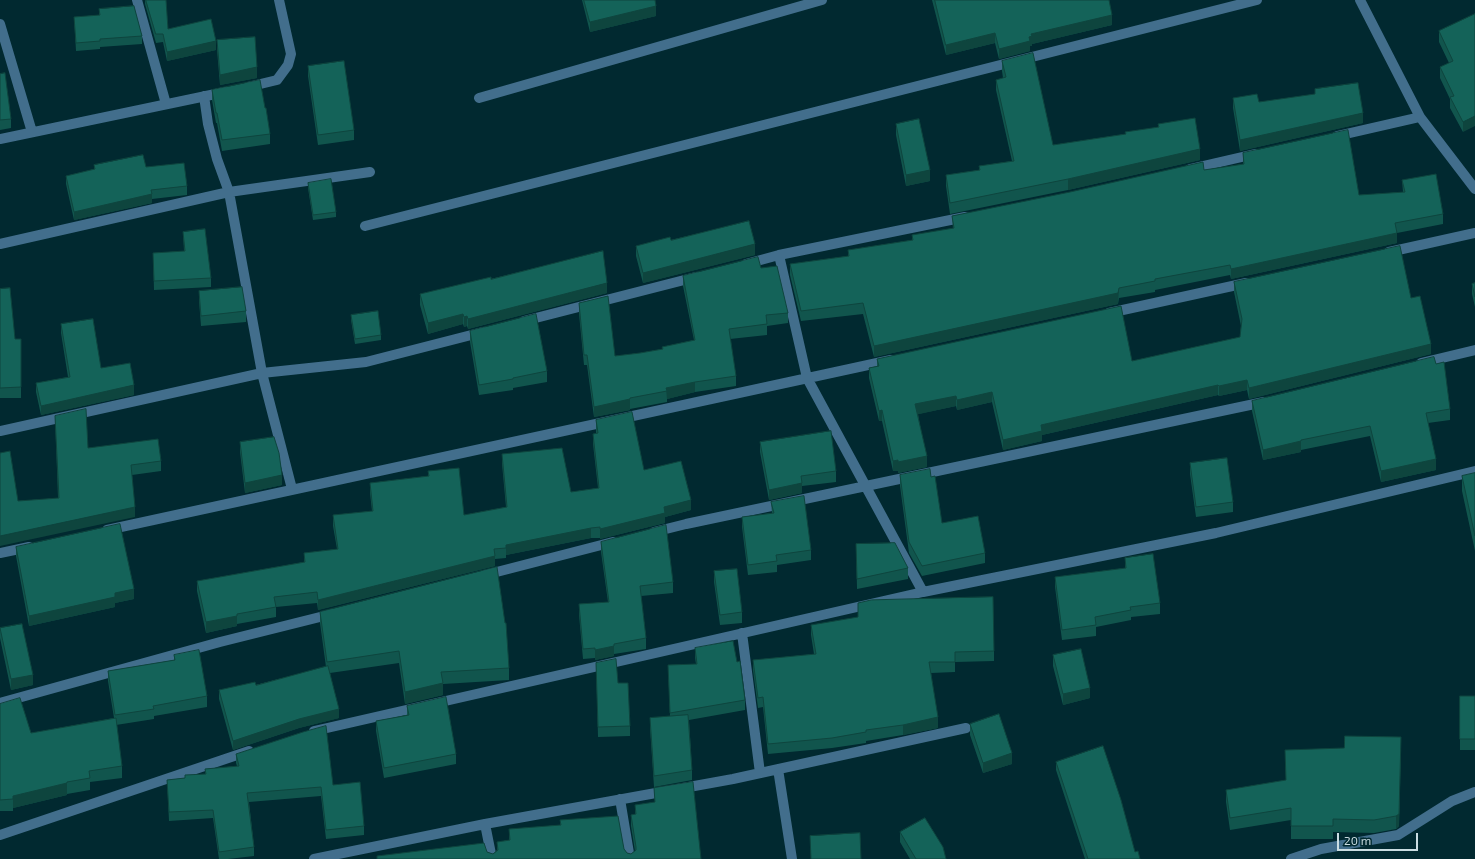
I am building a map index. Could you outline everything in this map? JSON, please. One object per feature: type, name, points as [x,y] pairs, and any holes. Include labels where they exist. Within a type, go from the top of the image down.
[{"type":"street","points":[[137,0],[166,104]]},
{"type":"street","points":[[0,139],[277,80],[288,65],[291,54],[279,0]]},
{"type":"street","points":[[479,98],[822,0]]},
{"type":"street","points":[[365,226],[1257,0]]},
{"type":"street","points":[[1360,0],[1420,117],[1475,189]]},
{"type":"street","points":[[0,24],[32,132]]},
{"type":"street","points":[[204,96],[208,124],[217,159],[229,192],[262,373],[292,489]]},
{"type":"street","points":[[1329,137],[1420,117]]},
{"type":"street","points":[[1183,170],[1268,151]]},
{"type":"street","points":[[0,244],[229,192],[370,172]]},
{"type":"street","points":[[733,267],[779,255],[975,215]]},
{"type":"street","points":[[1382,254],[1475,233]]},
{"type":"street","points":[[779,255],[807,378],[923,592]]},
{"type":"street","points":[[511,324],[702,275]]},
{"type":"street","points":[[1102,314],[1258,280]]},
{"type":"street","points":[[0,431],[262,373],[366,362],[496,328]]},
{"type":"street","points":[[1413,366],[1475,350]]},
{"type":"street","points":[[94,533],[900,358]]},
{"type":"street","points":[[648,534],[686,524],[1274,400]]},
{"type":"street","points":[[301,734],[923,592],[1216,533],[1475,471]]},
{"type":"street","points":[[472,578],[625,539]]},
{"type":"street","points":[[0,553],[40,544]]},
{"type":"street","points":[[0,703],[220,642],[343,611]]},
{"type":"street","points":[[742,633],[760,773]]},
{"type":"street","points":[[314,859],[355,855],[485,824],[760,773],[966,728]]},
{"type":"street","points":[[0,835],[256,749]]},
{"type":"street","points":[[778,769],[792,859]]},
{"type":"street","points":[[1291,859],[1321,849],[1398,835],[1452,801],[1475,792]]},
{"type":"street","points":[[620,799],[630,859]]},
{"type":"street","points":[[485,824],[492,859]]},
{"type":"building","points":[[146,0],[166,0],[168,29],[211,19],[216,41],[167,52],[163,34],[156,34]]},
{"type":"building","points":[[584,0],[655,0],[656,6],[590,22]]},
{"type":"building","points":[[935,0],[1109,0],[1112,15],[1031,34],[1032,36],[1029,37],[1030,41],[999,49],[995,33],[946,45]]},
{"type":"building","points":[[134,6],[142,36],[100,39],[100,41],[76,43],[74,17],[100,15],[99,9]]},
{"type":"building","points":[[1475,14],[1475,116],[1463,122],[1450,97],[1454,96],[1440,67],[1453,61],[1439,31]]},
{"type":"building","points":[[255,37],[257,67],[220,75],[217,40]]},
{"type":"building","points":[[1033,53],[1053,145],[1126,134],[1125,132],[1159,127],[1158,124],[1195,118],[1200,149],[1068,179],[950,203],[946,175],[980,170],[979,166],[1014,161],[996,80],[1006,77],[1002,61]]},
{"type":"building","points":[[344,61],[354,130],[318,135],[308,66]]},
{"type":"building","points":[[5,73],[11,119],[0,120],[0,74]]},
{"type":"building","points":[[260,80],[270,134],[222,140],[212,90]]},
{"type":"building","points":[[1358,83],[1363,113],[1240,140],[1233,98],[1257,94],[1259,102],[1315,94],[1315,89]]},
{"type":"building","points":[[919,119],[930,170],[906,175],[896,124]]},
{"type":"building","points":[[1348,130],[1359,195],[1405,192],[1402,180],[1436,174],[1443,214],[1395,223],[1397,233],[1231,269],[1230,265],[1155,279],[1155,281],[1119,288],[1118,293],[874,346],[863,303],[801,311],[790,264],[849,256],[848,250],[913,240],[912,235],[954,228],[952,216],[1070,192],[1203,162],[1204,170],[1244,164],[1243,153]]},
{"type":"building","points":[[143,155],[146,167],[184,163],[187,186],[151,190],[152,194],[74,212],[66,176],[95,169],[94,165]]},
{"type":"building","points":[[331,179],[336,212],[313,215],[308,183]]},
{"type":"building","points":[[749,221],[755,244],[643,273],[636,246],[670,237],[671,240]]},
{"type":"building","points":[[205,229],[211,278],[154,281],[153,253],[185,251],[183,232]]},
{"type":"building","points":[[1400,246],[1411,298],[1420,296],[1431,344],[1249,388],[1247,380],[1218,385],[1041,425],[1042,431],[1003,440],[992,392],[957,400],[956,396],[915,404],[927,456],[898,462],[898,460],[893,461],[882,410],[879,411],[869,368],[879,366],[877,359],[1121,306],[1132,361],[1240,337],[1242,319],[1234,282]]},
{"type":"building","points":[[603,251],[607,283],[468,319],[467,316],[464,317],[463,314],[428,323],[420,294],[491,277],[491,279]]},
{"type":"building","points":[[758,257],[761,268],[777,266],[788,313],[766,315],[767,324],[729,329],[736,376],[666,388],[667,391],[594,407],[587,355],[584,355],[579,303],[608,296],[615,356],[663,349],[662,347],[695,340],[683,276]]},
{"type":"building","points":[[1475,283],[1475,297],[1472,284]]},
{"type":"building","points":[[242,287],[246,311],[201,316],[199,291]]},
{"type":"building","points":[[10,288],[15,339],[21,339],[21,387],[0,388],[0,289]]},
{"type":"building","points":[[378,311],[381,335],[355,339],[351,315]]},
{"type":"building","points":[[536,314],[547,371],[479,385],[470,331]]},
{"type":"building","points":[[93,319],[101,368],[130,363],[134,385],[41,406],[36,383],[70,377],[61,324]]},
{"type":"building","points":[[1434,357],[1436,364],[1444,362],[1450,409],[1426,413],[1436,459],[1381,471],[1370,426],[1301,440],[1263,450],[1252,401]]},
{"type":"building","points":[[86,409],[88,448],[158,439],[161,461],[131,465],[135,507],[0,536],[0,453],[10,451],[18,501],[59,498],[55,416]]},
{"type":"building","points":[[632,412],[644,470],[681,461],[691,500],[664,507],[665,513],[600,529],[600,527],[591,528],[506,545],[506,548],[494,549],[495,556],[318,600],[317,592],[274,597],[276,607],[237,614],[237,616],[206,622],[197,581],[305,562],[304,553],[338,549],[333,515],[373,511],[370,483],[429,476],[428,471],[459,468],[464,515],[507,507],[502,454],[562,448],[571,492],[599,488],[593,434],[598,433],[596,420]]},
{"type":"building","points":[[831,431],[836,471],[801,476],[802,483],[769,490],[760,442]]},
{"type":"building","points":[[274,437],[279,453],[282,475],[245,483],[240,442]]},
{"type":"building","points":[[1227,458],[1233,502],[1196,507],[1190,463]]},
{"type":"building","points":[[930,469],[931,477],[935,476],[942,523],[978,516],[985,553],[922,566],[909,542],[900,475]]},
{"type":"building","points":[[1475,473],[1475,536],[1462,476]]},
{"type":"building","points":[[804,496],[811,550],[776,555],[777,561],[748,565],[742,517],[774,513],[771,502]]},
{"type":"building","points":[[120,524],[134,589],[115,593],[115,597],[29,616],[16,547]]},
{"type":"building","points":[[666,525],[673,582],[640,586],[646,638],[614,644],[614,646],[595,650],[595,648],[583,649],[579,604],[609,602],[601,542]]},
{"type":"building","points":[[895,543],[908,568],[857,579],[856,544]]},
{"type":"building","points":[[1153,554],[1160,603],[1130,607],[1131,610],[1095,617],[1096,625],[1062,630],[1055,577],[1126,568],[1125,558]]},
{"type":"building","points":[[497,567],[506,623],[509,668],[441,672],[443,683],[405,692],[399,651],[327,662],[320,612]]},
{"type":"building","points":[[737,569],[742,612],[720,615],[714,571]]},
{"type":"building","points":[[993,597],[994,651],[955,652],[955,662],[929,662],[938,717],[903,725],[866,730],[866,732],[832,738],[768,744],[763,697],[758,698],[753,660],[816,654],[811,625],[858,617],[858,603],[871,600]]},
{"type":"building","points":[[22,624],[33,675],[11,679],[0,628]]},
{"type":"building","points":[[733,641],[737,662],[740,661],[745,700],[670,713],[668,665],[697,664],[695,648]]},
{"type":"building","points":[[1081,649],[1090,688],[1063,694],[1053,655]]},
{"type":"building","points":[[199,650],[207,696],[153,706],[154,709],[115,715],[108,671],[175,660],[174,655]]},
{"type":"building","points":[[616,659],[618,683],[628,683],[630,726],[598,727],[596,663]]},
{"type":"building","points":[[328,666],[339,709],[299,719],[233,741],[219,690],[255,682],[256,685]]},
{"type":"building","points":[[1460,696],[1475,696],[1475,739],[1460,739]]},
{"type":"building","points":[[446,697],[456,754],[384,768],[376,721],[409,715],[407,706]]},
{"type":"building","points":[[20,698],[31,733],[116,718],[122,766],[89,771],[90,778],[67,782],[13,796],[13,799],[0,800],[0,704]]},
{"type":"building","points":[[999,714],[1012,753],[983,763],[970,724]]},
{"type":"building","points":[[688,715],[692,770],[654,776],[650,718]]},
{"type":"building","points":[[326,726],[333,785],[360,782],[364,826],[326,830],[321,787],[247,793],[254,847],[219,852],[213,810],[169,812],[167,780],[185,778],[185,775],[206,774],[205,769],[239,766],[236,754]]},
{"type":"building","points":[[1345,736],[1401,737],[1399,814],[1396,816],[1374,820],[1333,819],[1333,826],[1291,826],[1291,808],[1230,818],[1226,790],[1286,780],[1285,750],[1344,748]]},
{"type":"building","points":[[1103,746],[1121,800],[1135,852],[1138,851],[1140,859],[1088,859],[1056,762]]},
{"type":"building","points":[[693,782],[701,859],[377,859],[377,856],[484,843],[487,852],[493,854],[498,850],[497,842],[510,840],[509,829],[561,825],[560,820],[618,816],[624,849],[627,853],[631,854],[636,850],[631,815],[636,814],[635,805],[655,802],[654,788]]},
{"type":"building","points":[[925,818],[943,847],[946,859],[916,859],[900,832]]},
{"type":"building","points":[[860,833],[861,859],[811,859],[810,836]]}]
